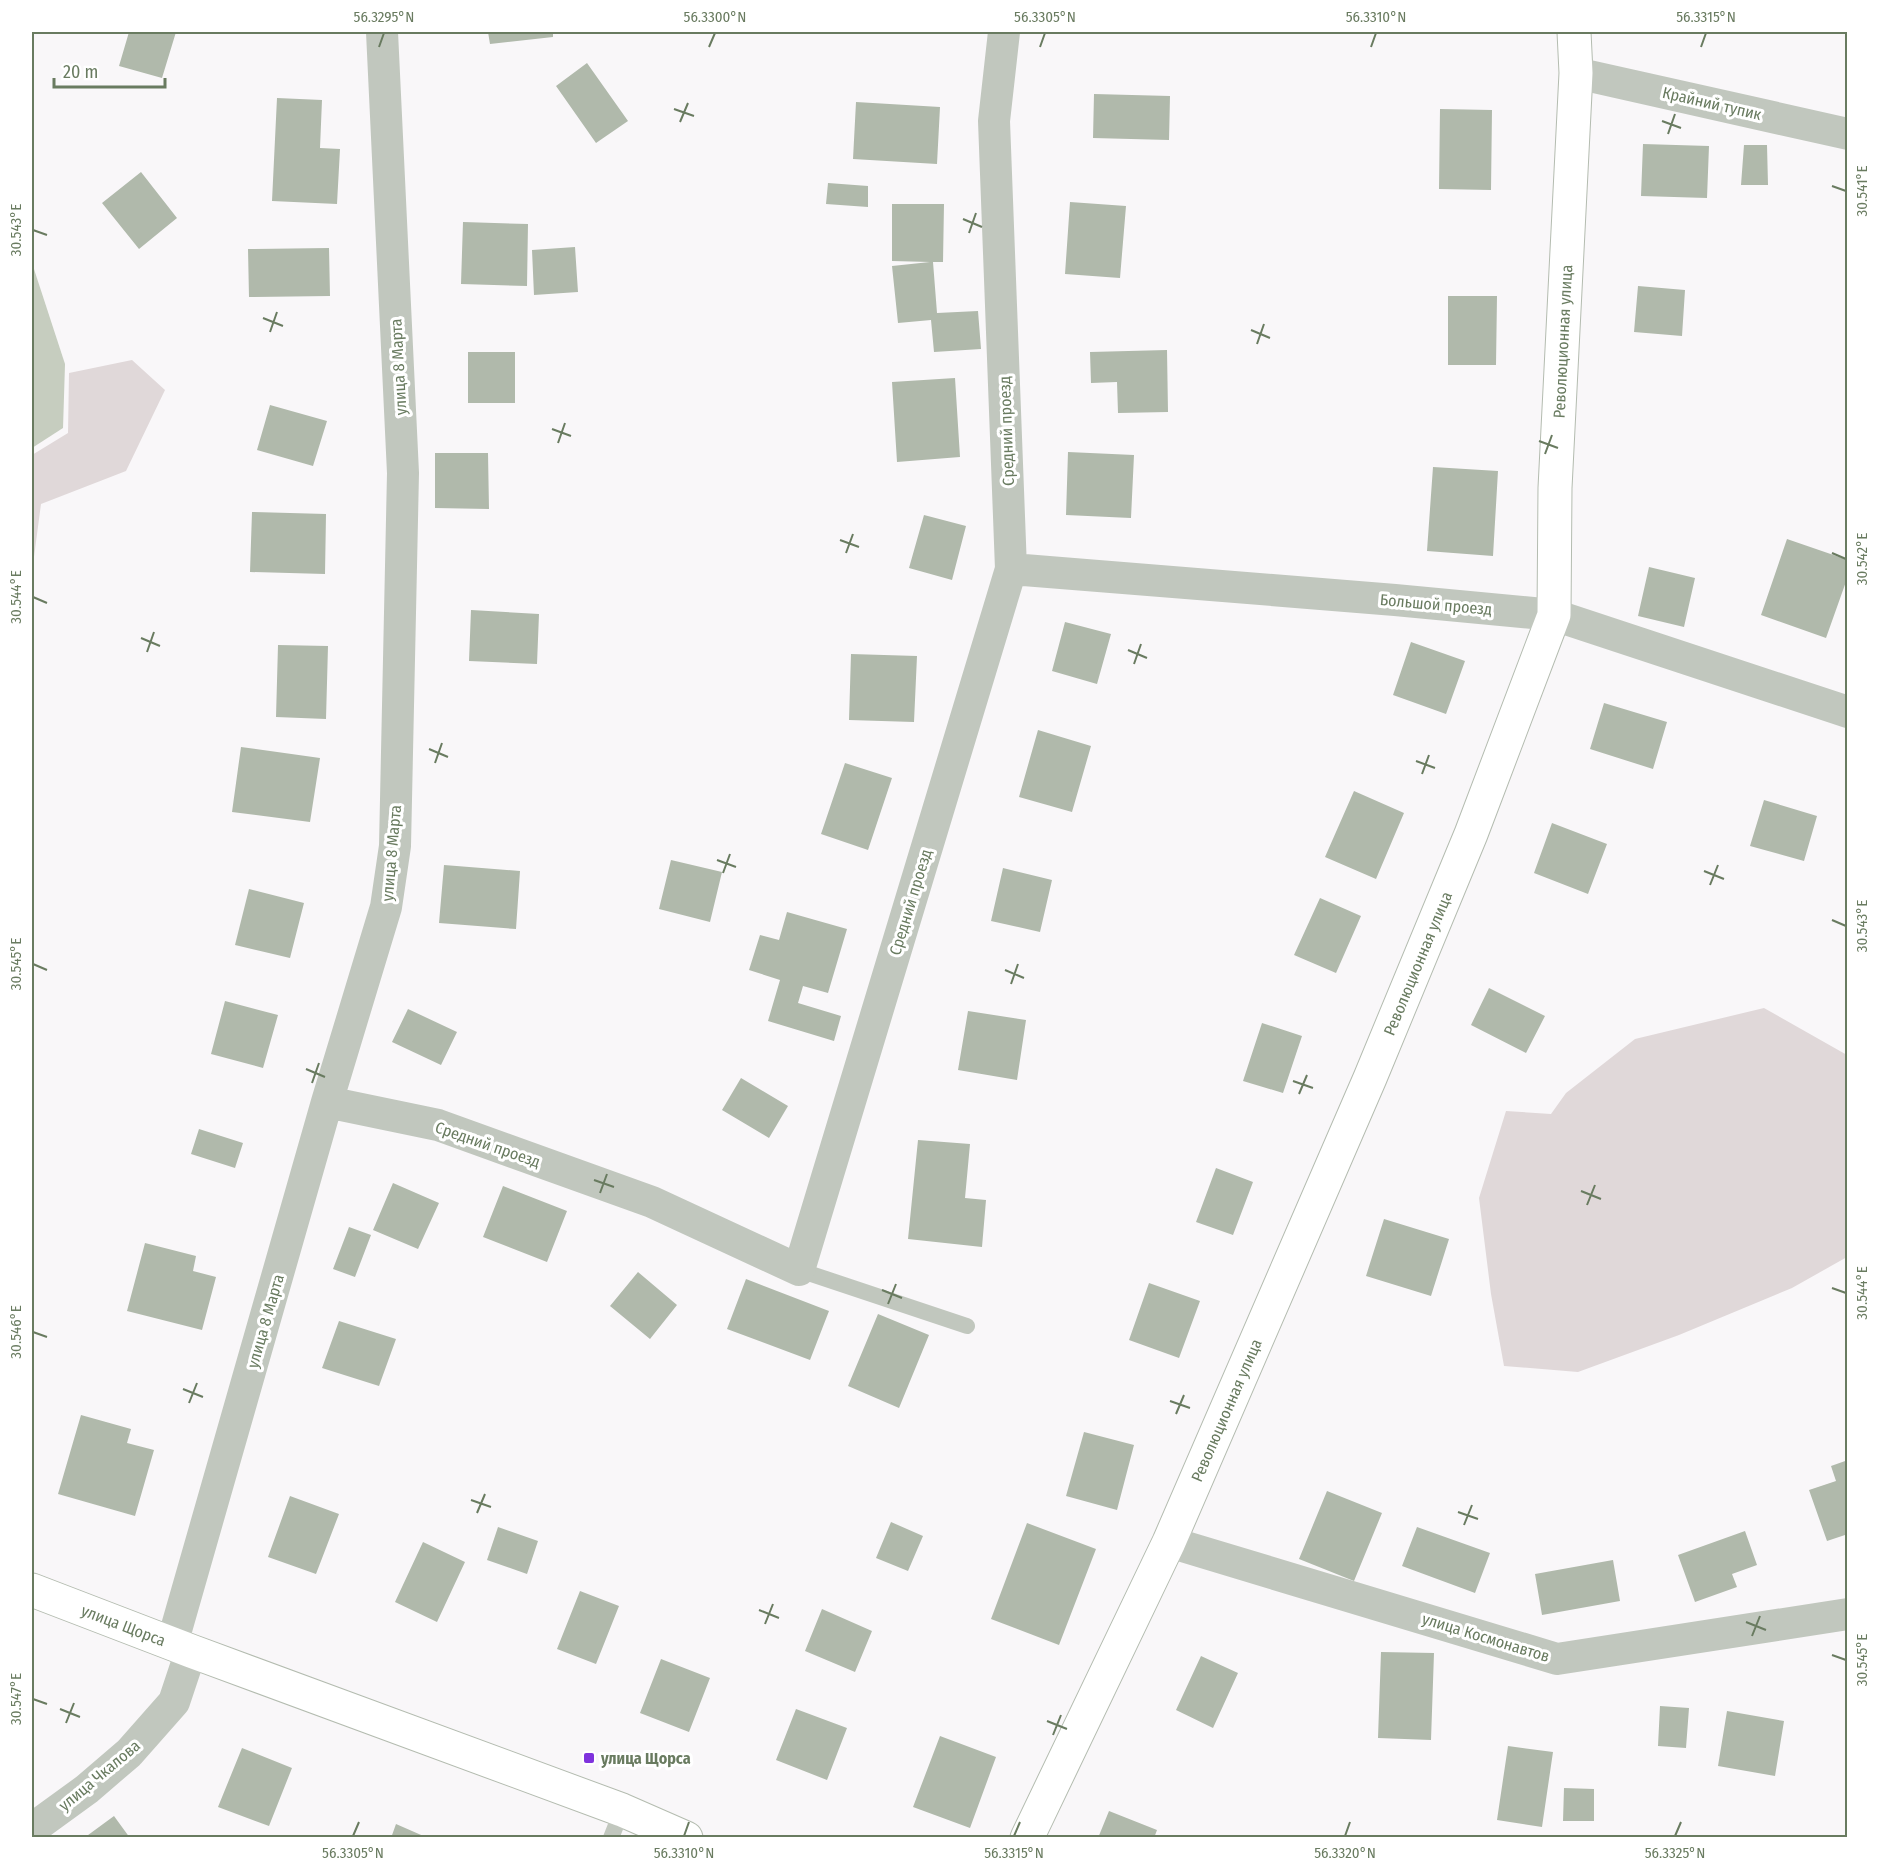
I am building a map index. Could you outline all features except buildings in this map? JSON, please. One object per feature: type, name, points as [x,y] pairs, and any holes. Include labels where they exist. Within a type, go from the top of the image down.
[{"type":"main road","name":"Революционная улица","points":[[1027,1838],[1169,1542],[1370,1078],[1471,834],[1554,615],[1555,488],[1576,73],[1574,32]]},
{"type":"main road","name":"улица Щорса","points":[[32,1590],[182,1648],[616,1824],[686,1838]]},
{"type":"street","name":"улица 8 Марта","points":[[182,1648],[327,1102],[386,907],[395,846],[403,473],[382,32]]},
{"type":"street","name":"Средний проезд","points":[[327,1102],[438,1125],[652,1202],[799,1270],[1011,569],[994,121],[1004,32]]},
{"type":"street","name":"Крайний тупик","points":[[1576,73],[1848,134]]},
{"type":"street","name":"Большой проезд","points":[[1011,569],[1554,615],[1848,712]]},
{"type":"street","name":"улица Космонавтов","points":[[1169,1542],[1557,1659],[1848,1614]]},
{"type":"street","name":"улица Чкалова","points":[[32,1829],[87,1789],[129,1753],[174,1702],[182,1648]]},
{"type":"lane","points":[[799,1270],[967,1326]]},
{"type":"shaded area","points":[[32,263],[65,364],[63,428],[32,448]]},
{"type":"shaded area","points":[[132,360],[165,390],[126,471],[41,504],[32,572],[32,455],[68,433],[69,373]]},
{"type":"shaded area","points":[[1764,1008],[1847,1055],[1847,1257],[1792,1288],[1679,1335],[1578,1372],[1504,1366],[1491,1294],[1479,1198],[1506,1111],[1551,1114],[1566,1093],[1635,1039]]},
{"type":"place","name":"улица Щорса","points":[[589,1758]]}]
